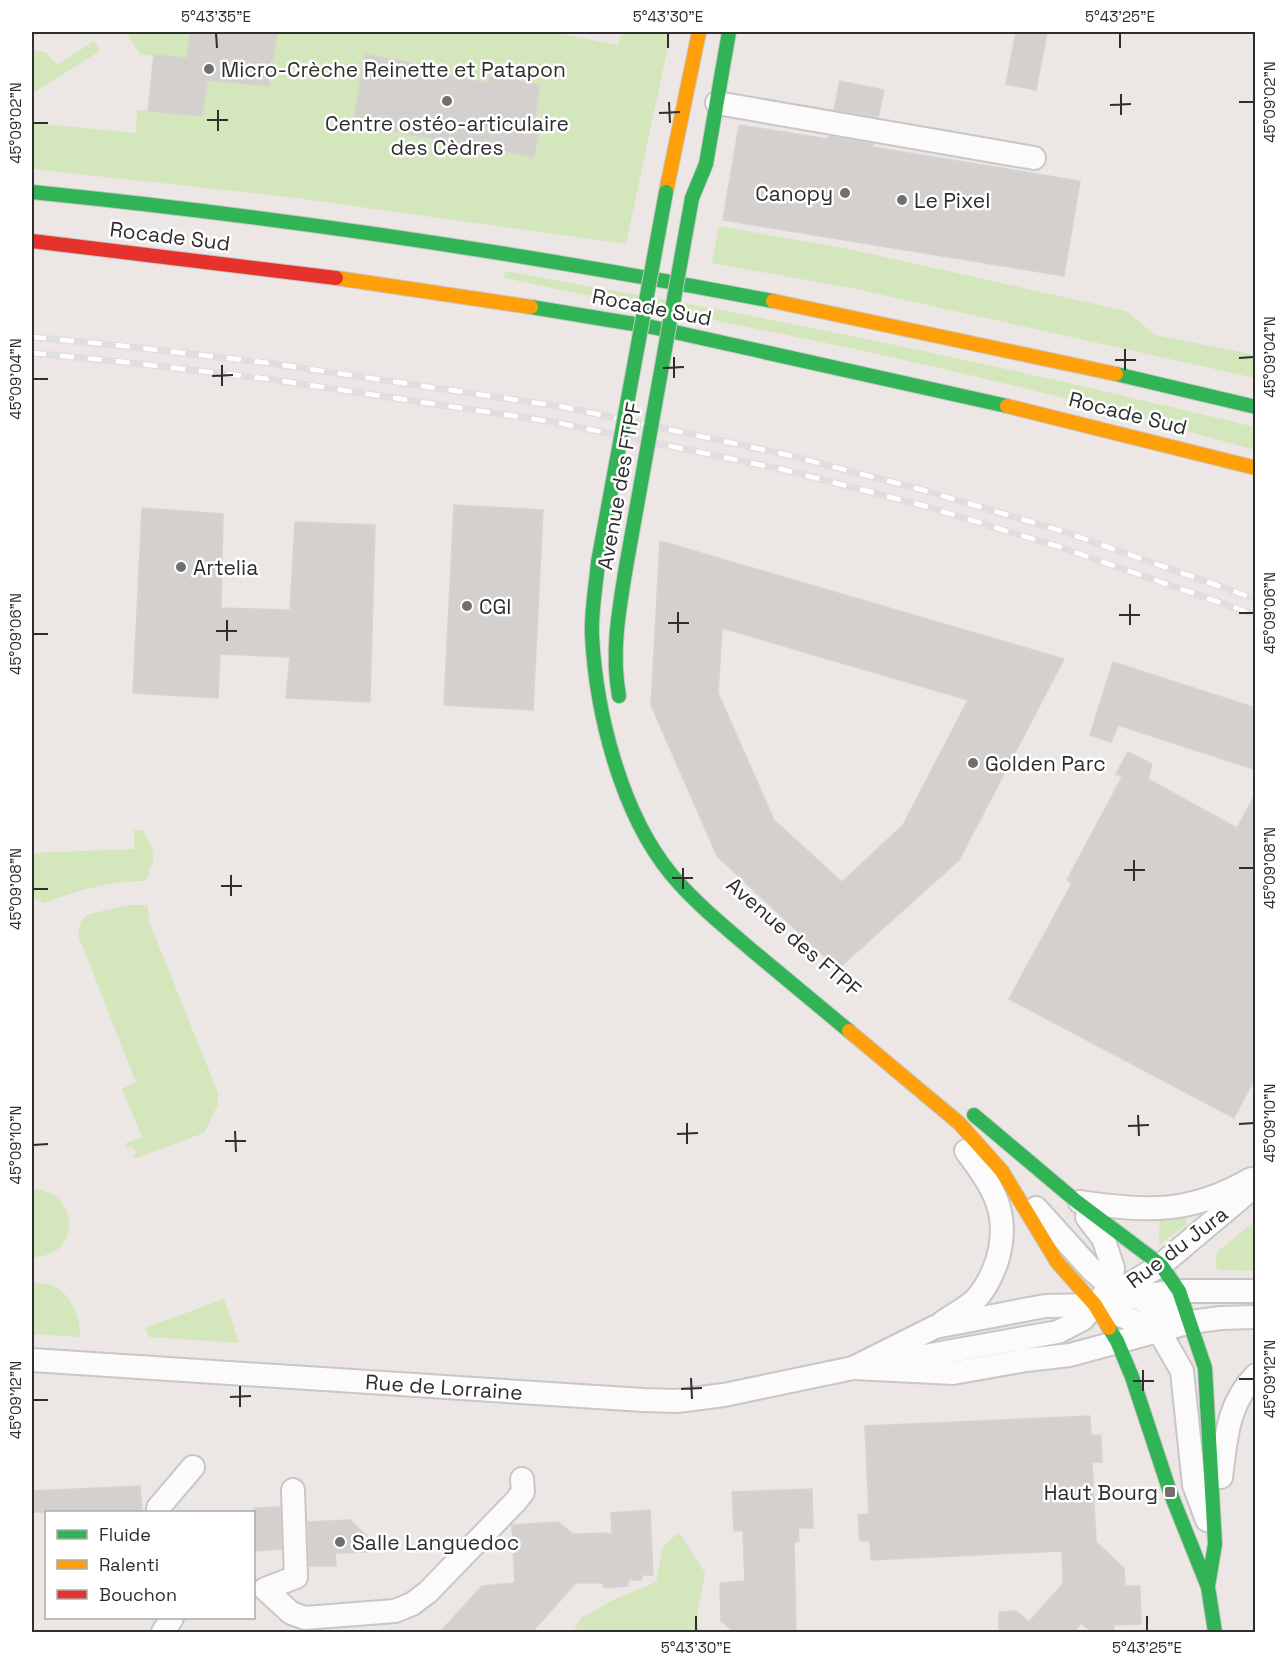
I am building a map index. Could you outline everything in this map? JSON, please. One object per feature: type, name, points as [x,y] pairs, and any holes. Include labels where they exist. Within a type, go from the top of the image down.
[{"type":"main road","name":"Avenue des FTPF","points":[[699,32],[666,192],[598,562],[592,632],[596,684],[607,733],[624,790],[642,831],[671,874],[717,921],[959,1123],[1002,1171],[1057,1262],[1095,1305],[1117,1341],[1132,1377],[1170,1492],[1208,1587]]},
{"type":"main road","name":"Avenue des FTPF","points":[[621,705],[616,681],[616,633],[626,567],[692,198],[706,164],[729,32]]},
{"type":"main road","name":"Rocade Sud","points":[[32,192],[305,224],[464,246],[660,278],[864,318],[1256,407]]},
{"type":"main road","name":"Rocade Sud","points":[[32,241],[313,274],[652,327],[1041,413],[1256,468]]},
{"type":"main road","name":"Avenue des FTPF","points":[[724,909],[742,924]]},
{"type":"main road","points":[[961,1104],[1076,1201],[1161,1265],[1179,1291],[1205,1368],[1215,1544],[1208,1587],[1215,1632]]},
{"type":"street","points":[[717,102],[1034,158]]},
{"type":"street","points":[[642,831],[668,880],[710,933],[952,1133],[984,1174],[999,1205],[1003,1221],[997,1260],[987,1284],[973,1301],[935,1327]]},
{"type":"street","points":[[1002,1171],[1092,1270],[1121,1291],[1191,1322]]},
{"type":"street","name":"Rue du Jura","points":[[1076,1201],[1113,1207],[1164,1209],[1200,1202],[1256,1176]]},
{"type":"street","name":"Rue du Jura","points":[[853,1368],[1058,1332],[1083,1319],[1095,1305],[1161,1265],[1256,1185]]},
{"type":"street","points":[[1076,1201],[1103,1238],[1121,1291]]},
{"type":"street","points":[[1121,1291],[1256,1291]]},
{"type":"street","name":"Rue de Lorraine","points":[[853,1368],[935,1327],[1045,1305],[1095,1305]]},
{"type":"street","points":[[1095,1305],[1159,1331],[1182,1371],[1194,1485],[1215,1544]]},
{"type":"street","name":"Rue de Lorraine","points":[[32,1360],[666,1401],[724,1395],[853,1368],[953,1373],[1070,1355],[1191,1322],[1256,1317]]},
{"type":"street","points":[[1215,1544],[1228,1420],[1244,1386],[1256,1375]]},
{"type":"street","points":[[158,1511],[193,1467]]},
{"type":"street","points":[[259,1589],[291,1613],[305,1618],[395,1611],[412,1604],[429,1592],[516,1501],[523,1492],[522,1479]]},
{"type":"street","points":[[259,1589],[296,1577],[293,1490]]},
{"type":"green space","points":[[125,32],[551,32],[618,45],[622,32],[671,32],[626,244],[288,197],[32,169],[32,123],[136,133],[137,110],[148,110],[153,56],[140,54]]},
{"type":"green space","points":[[94,41],[100,51],[35,92],[32,91],[32,50],[47,53],[57,65]]},
{"type":"green space","points":[[719,226],[853,250],[1126,311],[1155,335],[1255,355],[1255,378],[856,289],[712,263]]},
{"type":"green space","points":[[505,271],[684,303],[915,349],[1255,427],[1255,450],[1080,402],[948,370],[804,338],[504,278]]},
{"type":"green space","points":[[134,830],[143,830],[152,850],[152,866],[146,881],[94,887],[44,903],[32,897],[32,853],[134,849]]},
{"type":"green space","points":[[130,905],[147,905],[150,924],[218,1093],[218,1104],[204,1133],[134,1159],[137,1153],[131,1146],[127,1148],[124,1144],[142,1137],[122,1089],[136,1082],[78,935],[81,921],[89,914]]},
{"type":"green space","points":[[32,1189],[48,1193],[60,1201],[67,1212],[69,1224],[67,1236],[60,1247],[48,1254],[32,1257]]},
{"type":"green space","points":[[1183,1212],[1187,1224],[1159,1245],[1160,1214]]},
{"type":"green space","points":[[1255,1221],[1255,1271],[1219,1270],[1215,1266],[1217,1252]]},
{"type":"green space","points":[[32,1282],[51,1285],[64,1293],[79,1321],[80,1337],[32,1334]]},
{"type":"green space","points":[[224,1299],[239,1343],[149,1337],[145,1328]]},
{"type":"green space","points":[[679,1532],[705,1573],[696,1620],[700,1632],[573,1632],[581,1618],[613,1600],[656,1582],[663,1547]]},
{"type":"building","name":"Micro-Crèche Reinette et Patapon","points":[[190,32],[277,32],[269,86],[207,80],[202,116],[148,111],[154,55],[187,58]]},
{"type":"building","points":[[1016,32],[1047,32],[1036,90],[1006,84]]},
{"type":"building","name":"Centre ostéo-articulaire des Cèdres","points":[[365,54],[444,69],[443,75],[488,83],[489,76],[540,85],[535,117],[541,118],[534,157],[353,124]]},
{"type":"building","points":[[840,81],[884,90],[878,117],[834,110]]},
{"type":"building","name":"Le Pixel","points":[[739,125],[828,139],[829,136],[873,144],[872,147],[1080,181],[1064,276],[723,220]]},
{"type":"building","points":[[454,505],[543,510],[533,710],[444,705]]},
{"type":"building","name":"Artelia","points":[[142,508],[223,514],[221,608],[290,610],[295,522],[375,525],[370,702],[286,698],[290,657],[220,654],[218,698],[133,693]]},
{"type":"building","name":"Golden Parc","points":[[660,541],[1064,659],[959,860],[838,969],[717,856],[651,705]],"holes":[[[722,628],[968,700],[903,825],[842,882],[774,820],[718,693]]]},
{"type":"building","points":[[1113,662],[1256,708],[1256,770],[1118,725],[1111,742],[1090,735]]},
{"type":"building","points":[[1128,752],[1152,764],[1148,779],[1237,828],[1256,793],[1256,1076],[1234,1118],[1009,999],[1072,883],[1067,880],[1122,777],[1116,774]]},
{"type":"building","points":[[1090,1416],[1091,1435],[1101,1435],[1102,1462],[1092,1462],[1096,1542],[1124,1568],[1125,1586],[1140,1586],[1141,1624],[1114,1625],[1114,1632],[1092,1632],[1081,1623],[1074,1632],[999,1632],[999,1612],[1016,1611],[1029,1622],[1063,1584],[1062,1551],[871,1560],[870,1541],[860,1541],[858,1515],[869,1514],[865,1426]]},
{"type":"building","points":[[140,1486],[142,1511],[32,1512],[32,1491]]},
{"type":"building","points":[[812,1489],[813,1528],[798,1528],[799,1541],[794,1542],[796,1632],[734,1632],[721,1621],[720,1583],[745,1581],[743,1531],[734,1531],[732,1492]]},
{"type":"building","points":[[280,1507],[282,1549],[255,1551],[254,1508]]},
{"type":"building","points":[[650,1510],[653,1575],[642,1575],[642,1580],[628,1580],[628,1586],[604,1588],[603,1583],[576,1583],[532,1632],[440,1632],[482,1586],[515,1583],[512,1525],[558,1522],[573,1534],[612,1533],[611,1513]]},
{"type":"building","name":"Salle Languedoc","points":[[350,1520],[367,1536],[367,1552],[335,1553],[336,1566],[309,1566],[308,1522]]},
{"type":"railway","points":[[32,337],[269,363],[564,407],[788,455],[923,490],[1065,532],[1256,599]]},
{"type":"railway","points":[[32,353],[269,379],[554,422],[785,470],[921,505],[1060,547],[1256,615]]},
{"type":"traffic: fast","points":[[692,198],[706,164],[729,32]]},
{"type":"traffic: fast","points":[[32,192],[218,213],[404,238],[773,301]]},
{"type":"traffic: fast","points":[[598,562],[666,192]]},
{"type":"traffic: fast","points":[[626,567],[692,198]]},
{"type":"traffic: fast","points":[[531,307],[652,327],[1007,406]]},
{"type":"traffic: fast","points":[[1116,374],[1256,407]]},
{"type":"traffic: fast","points":[[598,562],[592,626],[594,665],[614,761],[638,822],[653,849],[690,895],[849,1031]]},
{"type":"traffic: fast","points":[[619,696],[616,647],[626,567]]},
{"type":"traffic: fast","points":[[974,1115],[1076,1201],[1161,1265],[1179,1291],[1205,1368],[1215,1544],[1208,1586]]},
{"type":"traffic: fast","points":[[1109,1328],[1132,1377],[1170,1492],[1208,1587],[1215,1632]]},
{"type":"traffic: slow","points":[[666,192],[699,32]]},
{"type":"traffic: slow","points":[[336,278],[531,307]]},
{"type":"traffic: slow","points":[[773,301],[1116,374]]},
{"type":"traffic: slow","points":[[1007,406],[1256,468]]},
{"type":"traffic: slow","points":[[849,1031],[959,1123],[1002,1171],[1057,1262],[1095,1305],[1109,1328]]},
{"type":"traffic: jam","points":[[32,241],[336,278]]},
{"type":"place","name":"Micro-Crèche Reinette et Patapon","points":[[209,69]]},
{"type":"place","name":"Centre ostéo-articulaire des Cèdres","points":[[447,101]]},
{"type":"place","name":"Canopy","points":[[845,193]]},
{"type":"place","name":"Le Pixel","points":[[902,200]]},
{"type":"place","name":"Artelia","points":[[181,567]]},
{"type":"place","name":"CGI","points":[[467,606]]},
{"type":"place","name":"Golden Parc","points":[[973,763]]},
{"type":"place","name":"Haut Bourg","points":[[1170,1492]]},
{"type":"place","name":"Salle Languedoc","points":[[340,1542]]}]
